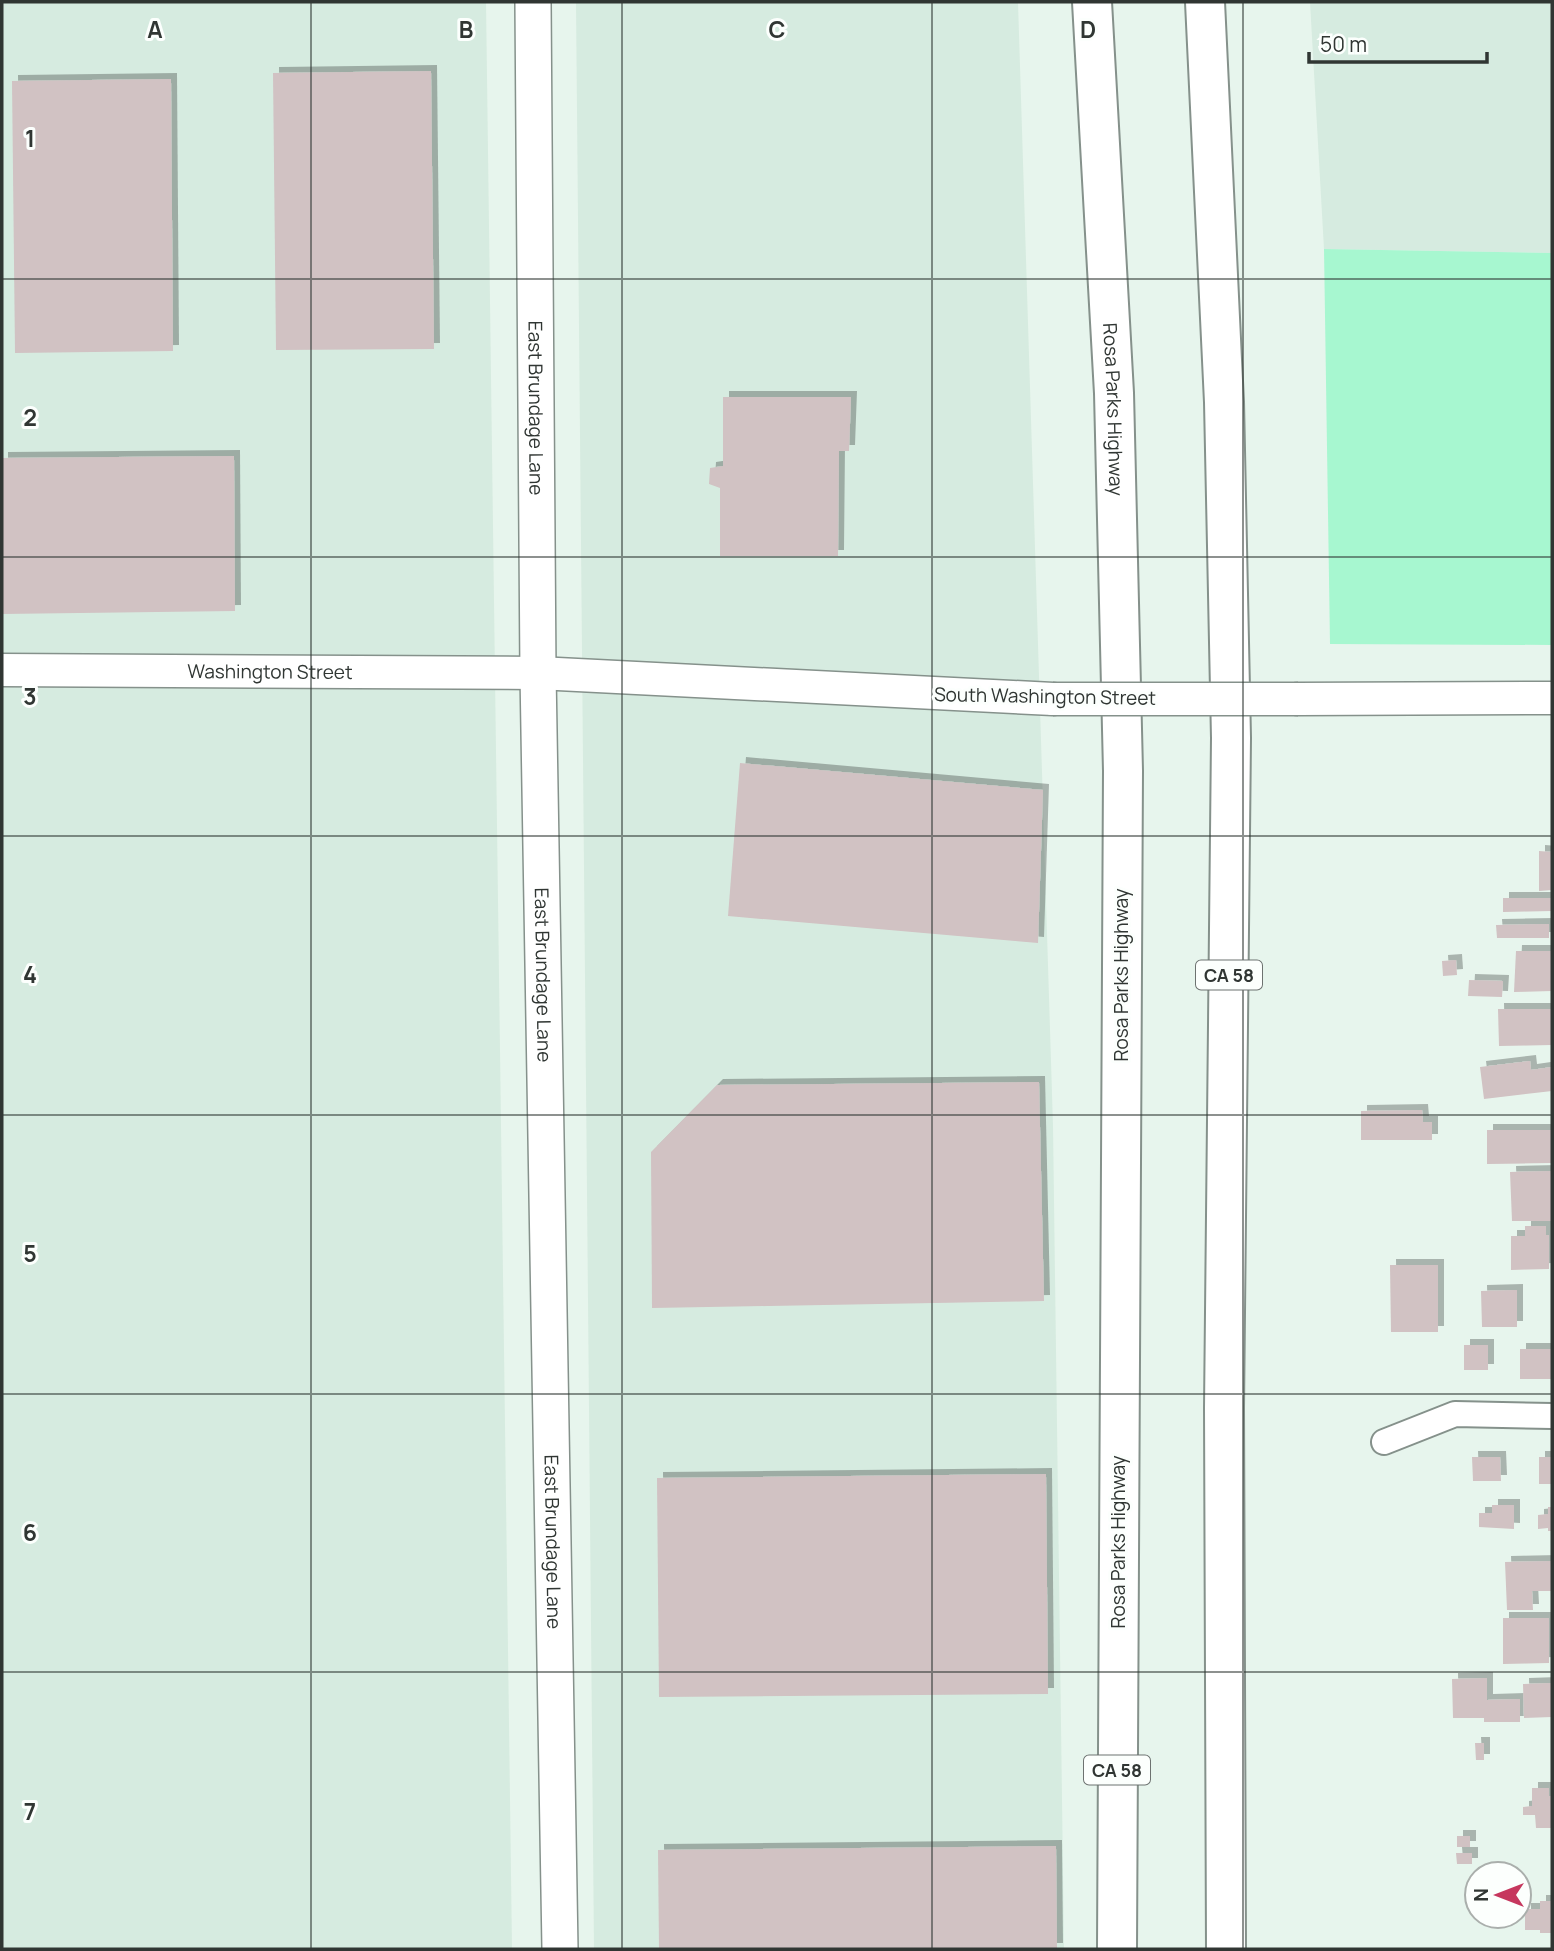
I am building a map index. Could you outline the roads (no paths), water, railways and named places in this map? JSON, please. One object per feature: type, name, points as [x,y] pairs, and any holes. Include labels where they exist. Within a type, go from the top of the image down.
[{"type":"highway","name":"Rosa Parks Highway","points":[[1093,2],[1113,379],[1123,771],[1116,1949]]},
{"type":"highway","name":"CA 58","points":[[1205,2],[1224,402],[1231,738],[1224,1408],[1226,1949]]},
{"type":"main road","name":"East Brundage Lane","points":[[533,2],[538,673],[561,1949]]},
{"type":"street","name":"Washington Street","points":[[2,670],[538,673]]},
{"type":"street","name":"South Washington Street","points":[[538,673],[1053,699],[1552,698]]},
{"type":"street","points":[[1384,1442],[1455,1414],[1552,1416]]}]
